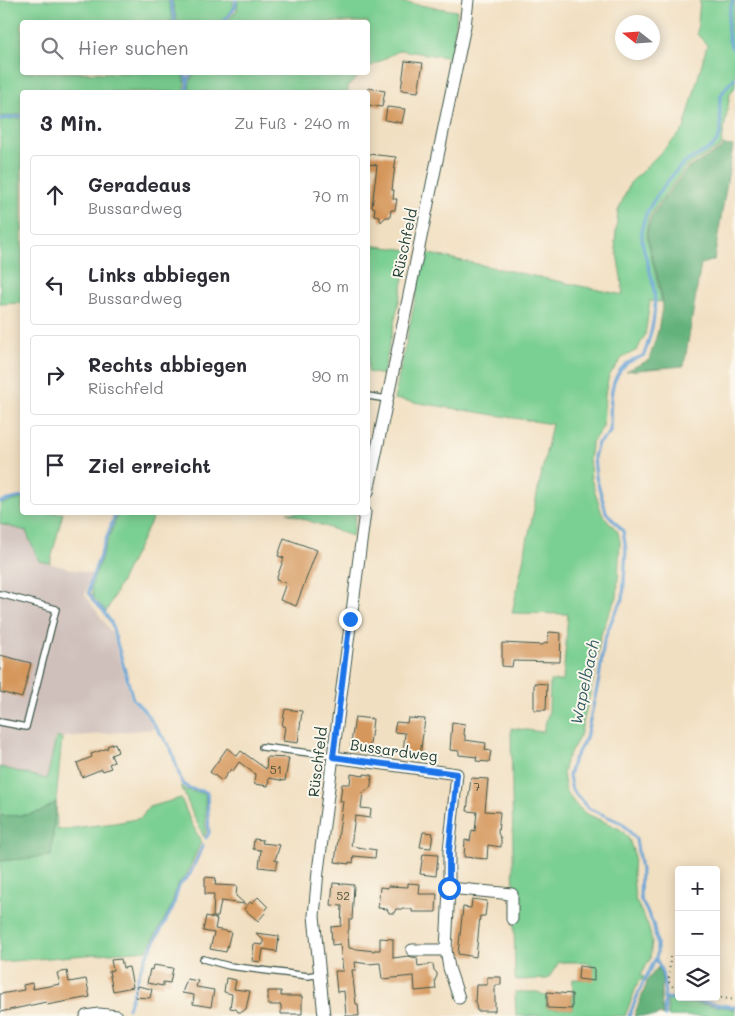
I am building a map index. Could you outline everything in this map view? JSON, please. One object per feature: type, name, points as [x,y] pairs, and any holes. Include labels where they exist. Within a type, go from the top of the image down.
[{"type":"street","name":"Rüschfeld","points":[[370,482],[466,26],[468,0]]},
{"type":"street","name":"Rüschfeld","points":[[324,1016],[314,916],[365,515]]},
{"type":"street","name":"Bussardweg","points":[[333,757],[457,774],[449,851],[446,950],[449,968],[459,998]]},
{"type":"street","points":[[449,888],[512,894],[512,919]]},
{"type":"street","points":[[412,950],[446,950]]},
{"type":"street","points":[[86,1016],[99,1014],[117,1016]]},
{"type":"lane","points":[[370,396],[387,399]]},
{"type":"lane","points":[[0,594],[56,609],[26,727],[0,722]]},
{"type":"lane","points":[[262,747],[333,757]]},
{"type":"lane","points":[[203,959],[229,966],[308,976],[320,974]]},
{"type":"path","points":[[670,957],[669,982],[675,988]]},
{"type":"path","points":[[720,998],[735,1000]]},
{"type":"shaded area","points":[[0,524],[26,531],[39,561],[92,574],[85,595],[112,633],[131,700],[143,711],[155,729],[57,738],[47,779],[0,767]]},
{"type":"green space","points":[[0,0],[168,0],[173,20],[20,20],[20,75],[183,75],[185,90],[20,90],[20,114],[0,117]]},
{"type":"green space","points":[[172,0],[233,0],[233,8],[223,20],[177,20]]},
{"type":"green space","points":[[238,0],[388,0],[457,11],[452,58],[400,50],[370,67],[370,20],[228,20],[237,10]]},
{"type":"green space","points":[[700,0],[735,0],[731,28],[735,45],[735,87],[730,94],[721,147],[687,166],[649,217],[646,233],[662,302],[650,301],[645,335],[637,350],[622,358],[609,376],[605,394],[603,427],[592,442],[589,458],[591,479],[602,514],[618,532],[620,542],[617,597],[600,637],[594,676],[580,736],[566,760],[563,774],[566,792],[575,804],[585,813],[620,829],[630,842],[634,854],[635,899],[648,925],[652,941],[650,959],[641,975],[644,977],[642,980],[639,980],[625,1016],[516,1016],[515,992],[538,992],[547,997],[547,1008],[572,1009],[573,979],[593,980],[594,968],[586,962],[559,962],[548,979],[515,980],[511,728],[543,732],[549,711],[550,681],[563,681],[568,614],[512,613],[552,424],[394,399],[425,253],[623,295],[615,242],[618,211],[630,183],[684,129],[707,45],[697,34]]},
{"type":"green space","points":[[193,75],[360,75],[348,86],[348,90],[189,90]]},
{"type":"green space","points":[[20,118],[20,303],[0,304],[0,120]]},
{"type":"green space","points":[[723,145],[733,146],[714,260],[701,264],[684,366],[626,371],[649,360],[658,331],[663,302],[647,233],[651,217],[688,168],[723,148]]},
{"type":"green space","points":[[370,245],[410,250],[383,375],[370,372]]},
{"type":"green space","points":[[20,499],[20,515],[62,515],[50,563],[39,561],[26,531],[0,524],[0,504]]},
{"type":"green space","points":[[117,515],[154,515],[106,612],[94,597],[92,584]]},
{"type":"green space","points":[[293,515],[356,515],[352,536]]},
{"type":"green space","points":[[56,738],[62,738],[56,802],[42,811],[27,815],[0,816],[0,767],[47,779]]},
{"type":"green space","points":[[181,785],[186,790],[205,794],[206,832],[204,837],[191,810]]},
{"type":"green space","points":[[181,798],[201,842],[187,874],[177,885],[171,907],[147,950],[0,962],[0,861],[51,856],[56,802],[57,830],[141,818],[149,807]]},
{"type":"green space","points":[[56,802],[51,856],[0,861],[0,816],[27,815],[42,811]]},
{"type":"green space","points":[[658,967],[662,979],[661,998],[663,1016],[661,1014],[657,1016],[634,1016],[646,982]]},
{"type":"green space","points":[[667,999],[735,1009],[735,1016],[668,1016]]},
{"type":"building","points":[[405,61],[423,63],[418,92],[401,90]]},
{"type":"building","points":[[368,88],[385,91],[382,107],[370,105],[370,90]]},
{"type":"building","points":[[387,107],[405,109],[402,123],[385,120]]},
{"type":"building","points":[[370,154],[396,157],[392,190],[394,190],[393,199],[397,199],[395,210],[391,210],[390,217],[386,217],[381,222],[379,216],[374,215],[375,208],[372,207],[377,165],[370,164]]},
{"type":"building","points":[[284,538],[317,550],[296,606],[280,600],[286,583],[276,580],[284,558],[278,556]]},
{"type":"building","points":[[549,632],[561,633],[560,662],[513,661],[512,667],[502,666],[502,643],[542,645],[548,642]]},
{"type":"building","points":[[0,655],[31,663],[22,698],[0,692]]},
{"type":"building","points":[[534,683],[547,684],[546,710],[534,710]]},
{"type":"building","points":[[285,709],[302,711],[298,743],[283,741],[285,726],[282,726]]},
{"type":"building","points":[[355,717],[373,719],[369,753],[350,750]]},
{"type":"building","points":[[408,718],[425,719],[420,756],[404,756],[405,733],[394,732],[396,722],[407,723]]},
{"type":"building","points":[[452,722],[465,724],[465,740],[486,743],[485,750],[491,751],[489,762],[476,761],[477,757],[459,755],[459,751],[450,750]]},
{"type":"building","points":[[115,743],[118,752],[111,755],[114,762],[109,764],[111,768],[103,771],[102,769],[82,777],[77,763],[92,757],[91,754],[108,748],[107,746]]},
{"type":"building","points":[[227,748],[237,756],[241,751],[266,769],[267,757],[289,758],[285,781],[269,778],[268,786],[254,784],[255,774],[239,762],[233,771],[231,769],[222,781],[210,772]]},
{"type":"building","points":[[351,774],[372,775],[371,787],[363,793],[361,808],[371,809],[370,818],[355,816],[351,846],[376,850],[375,858],[354,856],[353,863],[349,862],[349,864],[335,862],[343,801],[340,801],[342,784],[350,784]]},
{"type":"building","points":[[471,778],[488,779],[485,811],[500,812],[498,833],[501,839],[501,847],[488,845],[487,859],[464,857],[465,840],[470,841],[472,830],[475,831],[477,812],[467,811]]},
{"type":"building","points":[[423,832],[433,833],[431,848],[420,847]]},
{"type":"building","points":[[254,839],[263,840],[262,843],[280,845],[275,860],[278,861],[276,869],[259,867],[261,850],[253,849]]},
{"type":"building","points":[[423,854],[438,855],[436,876],[420,874]]},
{"type":"building","points":[[205,877],[216,878],[215,885],[237,886],[236,896],[245,904],[221,901],[218,917],[213,917],[214,894],[205,894]]},
{"type":"building","points":[[333,883],[354,885],[352,920],[349,920],[348,931],[349,948],[380,950],[380,938],[393,939],[393,958],[408,956],[417,958],[418,966],[433,964],[434,970],[437,973],[435,980],[436,989],[415,991],[414,976],[382,979],[380,963],[355,962],[356,970],[352,970],[359,1016],[346,1016],[344,991],[337,992],[335,971],[343,971],[340,944],[332,945],[331,927],[341,926],[342,906],[331,905]]},
{"type":"building","points":[[408,883],[420,884],[419,894],[437,894],[436,912],[412,912],[412,909],[396,909],[394,913],[389,913],[387,909],[378,908],[380,887],[408,887]]},
{"type":"building","points":[[258,897],[268,907],[258,921],[244,909]]},
{"type":"building","points":[[472,899],[487,901],[485,916],[480,916],[476,957],[458,954],[463,907],[471,908]]},
{"type":"building","points":[[206,916],[217,919],[215,929],[231,932],[226,952],[210,949],[214,933],[203,931]]},
{"type":"building","points":[[256,933],[279,936],[277,953],[263,949],[261,962],[252,961],[254,944],[263,945],[263,940]]},
{"type":"building","points":[[121,959],[123,968],[129,967],[133,987],[113,991],[109,971],[113,970],[111,960]]},
{"type":"building","points":[[153,965],[173,968],[170,983],[163,982],[163,986],[147,983],[150,969],[152,970]]},
{"type":"building","points":[[579,966],[594,968],[594,981],[578,979]]},
{"type":"building","points":[[67,971],[69,982],[86,979],[90,997],[47,1005],[46,1002],[0,1012],[0,994],[24,990],[23,985],[32,983],[33,989],[60,984],[57,973]]},
{"type":"building","points":[[487,977],[501,977],[501,985],[495,985],[495,1011],[477,1011],[475,1002],[476,985],[487,985]]},
{"type":"building","points":[[226,978],[236,980],[234,989],[250,991],[246,1009],[242,1012],[230,1008],[232,994],[224,992]]},
{"type":"building","points":[[187,979],[198,981],[196,987],[214,990],[211,1007],[193,1004],[194,995],[182,993]]},
{"type":"building","points":[[137,986],[152,989],[150,998],[135,997]]},
{"type":"building","points":[[268,991],[281,991],[281,996],[302,996],[302,1014],[281,1014],[281,1005],[268,1005]]},
{"type":"building","points":[[547,992],[572,994],[572,1009],[547,1008]]},
{"type":"waterway","points":[[170,0],[175,20]]},
{"type":"waterway","points":[[225,20],[235,8],[236,0]]},
{"type":"waterway","name":"Wapelbach","points":[[733,0],[729,13],[728,34],[735,53]]},
{"type":"waterway","points":[[186,75],[187,82]]},
{"type":"waterway","points":[[187,90],[191,75]]},
{"type":"waterway","name":"Wapelbach","points":[[629,1016],[657,953],[653,923],[640,898],[641,870],[636,839],[622,823],[588,808],[572,790],[569,776],[573,761],[586,738],[599,679],[604,641],[613,617],[623,599],[626,549],[623,531],[606,512],[596,477],[594,457],[598,443],[610,432],[611,395],[616,378],[626,364],[644,355],[652,329],[655,302],[642,234],[647,211],[669,179],[681,166],[707,150],[717,141],[721,130],[721,96],[725,88],[735,78]]},
{"type":"waterway","points":[[0,119],[20,116]]},
{"type":"waterway","points":[[0,502],[20,497]]},
{"type":"waterway","points":[[115,515],[90,583],[89,593],[111,622],[133,699],[144,710],[171,749],[182,783],[188,788],[207,793],[209,833],[206,838]]},
{"type":"waterway","points":[[128,1008],[142,965],[173,907],[179,886],[190,874],[203,845]]},
{"type":"waterway","points":[[656,959],[662,973],[665,994],[665,1016]]},
{"type":"waterway","points":[[664,998],[735,1007]]},
{"type":"route","points":[[350,619],[333,757],[457,774],[449,851],[449,888]]}]
